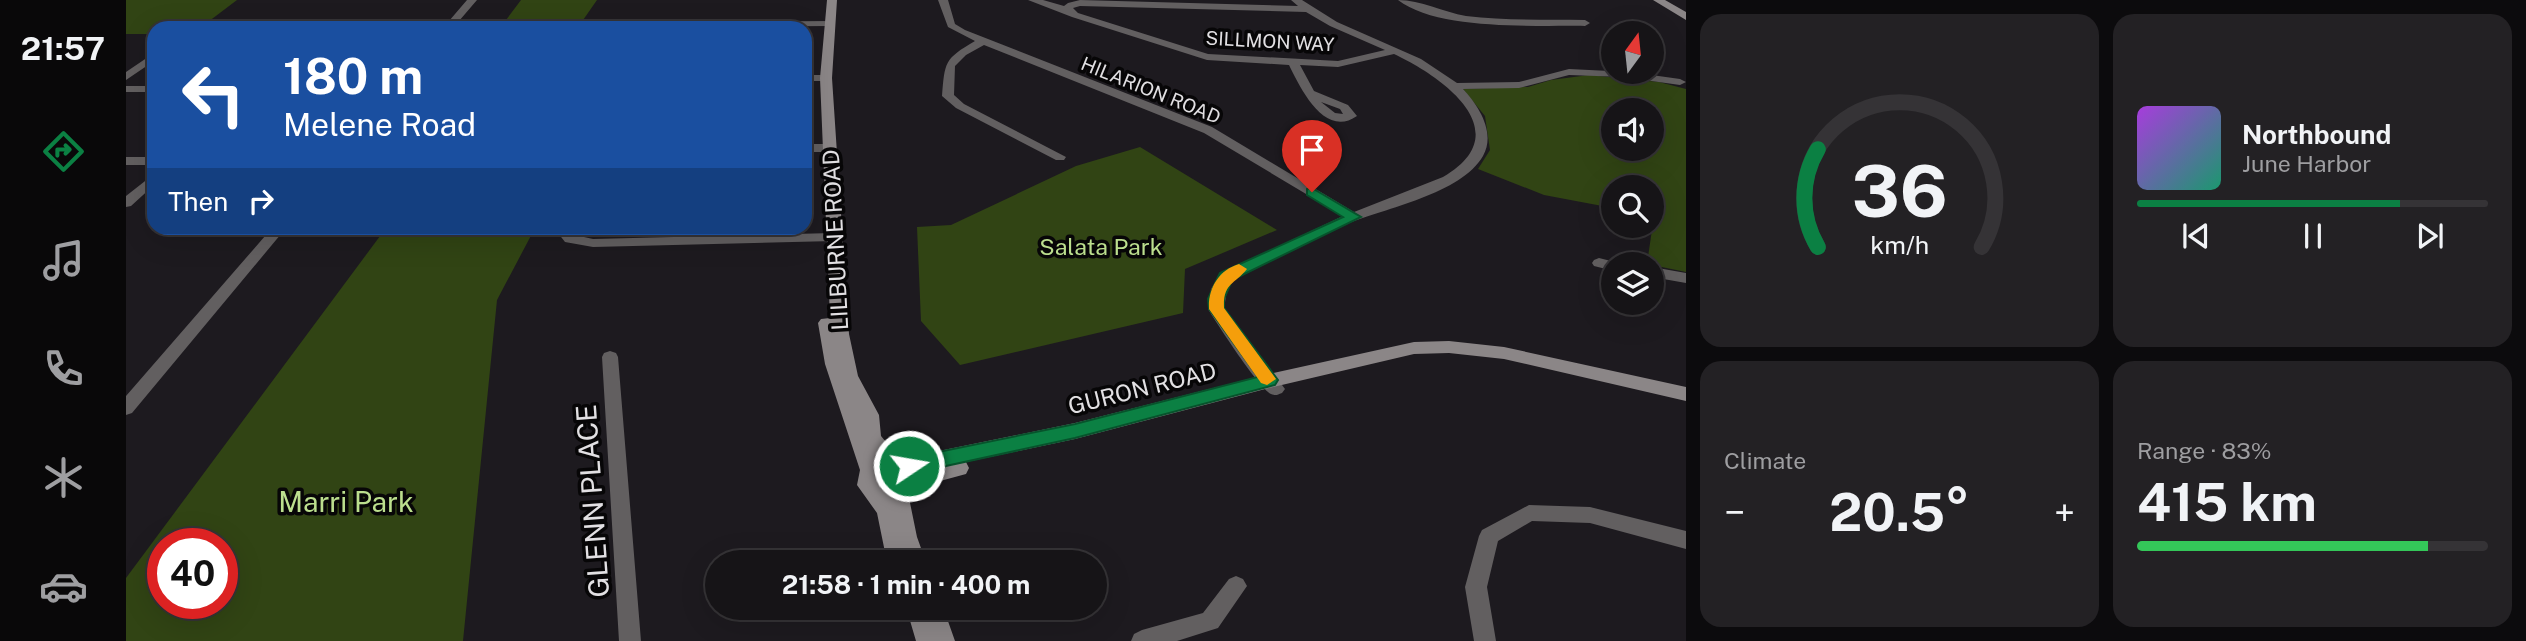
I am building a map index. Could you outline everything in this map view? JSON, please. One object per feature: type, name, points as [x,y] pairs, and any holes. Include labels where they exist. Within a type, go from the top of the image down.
[{"type":"street","points":[[454,21],[471,0]]},
{"type":"street","name":"LILBURNE ROAD","points":[[825,0],[826,23]]},
{"type":"street","name":"LILBURNE ROAD","points":[[832,0],[817,78],[818,148],[837,310],[848,368],[869,415],[874,444],[893,481],[911,550]]},
{"type":"street","name":"HILARION ROAD","points":[[943,0],[951,25],[984,41],[1208,130],[1354,217]]},
{"type":"street","name":"SILLMON WAY","points":[[1033,0],[1072,7],[1301,5]]},
{"type":"street","name":"SILLMON WAY","points":[[1057,0],[1200,56],[1294,63],[1348,63],[1392,51]]},
{"type":"street","points":[[1403,0],[1430,12],[1452,17],[1585,23]]},
{"type":"street","points":[[1658,0],[1686,15]]},
{"type":"street","points":[[1664,0],[1686,15]]},
{"type":"street","points":[[1273,385],[1216,309],[1216,299],[1222,282],[1239,269],[1354,217],[1431,187],[1472,163],[1481,144],[1476,112],[1454,86],[1429,69],[1301,5]]},
{"type":"street","points":[[812,23],[826,23]]},
{"type":"street","points":[[984,41],[962,53],[950,65],[948,96],[960,106],[1060,157]]},
{"type":"street","points":[[126,77],[147,61]]},
{"type":"street","points":[[1294,63],[1313,94]]},
{"type":"street","points":[[1454,86],[1519,85],[1569,72],[1680,82]]},
{"type":"street","points":[[126,89],[147,89]]},
{"type":"street","points":[[126,162],[147,161]]},
{"type":"street","points":[[126,203],[147,184]]},
{"type":"street","points":[[126,408],[273,235]]},
{"type":"street","points":[[567,235],[570,239],[593,243],[829,237]]},
{"type":"street","name":"LILBURNE ROAD","points":[[829,237],[830,345],[870,470]]},
{"type":"street","points":[[1664,274],[1686,278]]},
{"type":"street","name":"GURON ROAD","points":[[870,470],[883,465],[893,481],[937,473],[1137,427],[1401,349],[1449,347],[1531,358],[1686,394]]},
{"type":"street","name":"GLENN PLACE","points":[[610,357],[630,641]]},
{"type":"street","name":"GURON ROAD","points":[[1273,385],[1411,358],[1466,357],[1517,363],[1686,402]]},
{"type":"street","name":"LILBURNE ROAD","points":[[893,481],[888,513],[896,550]]},
{"type":"street","points":[[1485,641],[1476,587],[1489,536],[1529,513],[1590,516],[1686,540]]},
{"type":"street","points":[[1142,641],[1210,621],[1236,586]]},
{"type":"street","points":[[922,620],[928,641]]},
{"type":"street","points":[[936,620],[943,641]]},
{"type":"green space","points":[[126,0],[237,0],[209,21],[147,21],[147,34],[126,34]]},
{"type":"green space","points":[[521,0],[597,0],[582,21],[505,21]]},
{"type":"green space","points":[[1589,75],[1601,76],[1601,84],[1664,83],[1686,89],[1686,272],[1664,267],[1664,252],[1649,252],[1651,238],[1664,238],[1664,175],[1601,175],[1601,206],[1544,195],[1478,169],[1490,150],[1485,116],[1463,89],[1528,87],[1551,80]]},
{"type":"green space","name":"Salata Park","points":[[1140,147],[1277,230],[1185,269],[1183,313],[960,365],[921,321],[917,227],[951,225],[1076,166]]},
{"type":"green space","name":"Marri Park","points":[[381,235],[531,235],[497,300],[463,641],[126,641],[126,578],[147,550],[147,619],[238,619],[238,528],[163,528]]},
{"type":"slow traffic","points":[[1239,269],[1222,282],[1216,299],[1216,309],[1267,379]]},
{"type":"route","points":[[909,466],[1075,431],[1269,380],[1216,309],[1216,299],[1222,282],[1239,269],[1354,217],[1312,192]]}]
